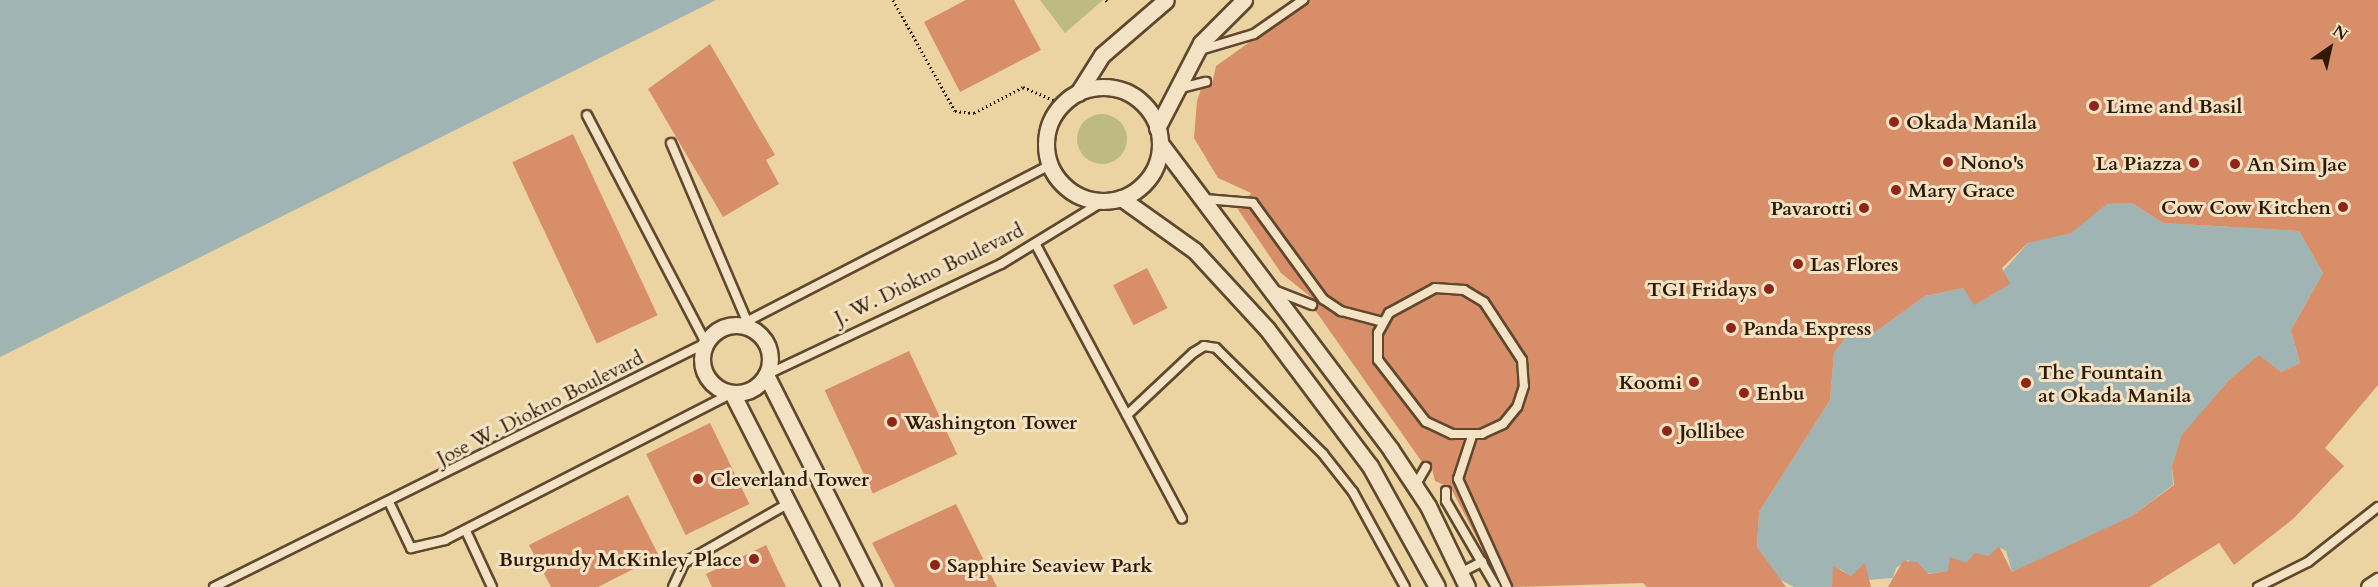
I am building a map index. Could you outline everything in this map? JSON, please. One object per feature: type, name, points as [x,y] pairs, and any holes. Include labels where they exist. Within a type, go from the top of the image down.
[{"type":"street","points":[[1166,0],[1102,55],[1078,93],[1063,104],[1047,133],[1050,165],[1072,191],[1104,201],[1121,198],[1154,171],[1158,135],[1175,89],[1196,51],[1244,0]]},
{"type":"street","points":[[1078,93],[1120,90],[1147,109],[1158,135],[1414,486],[1464,580]]},
{"type":"street","points":[[1121,198],[1195,250],[1267,329],[1370,466],[1437,587]]},
{"type":"street","points":[[831,587],[732,393],[706,374],[706,343],[720,328],[743,323],[767,343],[766,375],[873,587]]},
{"type":"street","points":[[732,393],[748,391],[766,375]]},
{"type":"street","points":[[2369,587],[2378,581]]},
{"type":"lane","points":[[1196,51],[1254,34],[1303,0]]},
{"type":"lane","points":[[1175,89],[1206,82]]},
{"type":"lane","points":[[587,115],[706,343]]},
{"type":"lane","points":[[671,143],[743,323]]},
{"type":"lane","name":"J. W. Diokno Boulevard","points":[[743,323],[1050,165]]},
{"type":"lane","points":[[1205,199],[1253,203],[1323,299],[1341,311],[1383,322]]},
{"type":"lane","name":"J. W. Diokno Boulevard","points":[[766,375],[1036,245],[1104,201]]},
{"type":"lane","points":[[1036,245],[1182,518]]},
{"type":"lane","points":[[1268,288],[1312,305]]},
{"type":"lane","points":[[1435,288],[1464,290],[1492,312],[1522,360],[1524,386],[1517,407],[1503,424],[1472,436],[1438,430],[1393,387],[1378,360],[1383,322],[1404,302],[1435,288]]},
{"type":"lane","name":"Jose W. Diokno Boulevard","points":[[214,587],[390,504],[706,343]]},
{"type":"lane","points":[[1126,415],[1192,353],[1204,346],[1215,348],[1323,454],[1353,492],[1406,587]]},
{"type":"lane","points":[[390,504],[411,548],[466,531],[732,393]]},
{"type":"lane","points":[[1472,436],[1458,479],[1508,587]]},
{"type":"lane","points":[[1414,486],[1426,467]]},
{"type":"lane","points":[[1446,490],[1446,501],[1496,587]]},
{"type":"lane","points":[[673,587],[684,563],[789,503]]},
{"type":"lane","points":[[2258,587],[2308,562],[2378,507]]},
{"type":"lane","points":[[466,531],[492,587]]},
{"type":"lane","points":[[1464,580],[1482,562]]},
{"type":"path","points":[[893,0],[955,111],[974,113],[1023,87],[1063,104]]},
{"type":"shaded area","points":[[0,0],[716,0],[0,357]]},
{"type":"shaded area","points":[[1040,0],[1103,0],[1065,33]]},
{"type":"shaded area","points":[[1097,114],[1107,114],[1120,121],[1127,134],[1127,144],[1120,157],[1107,164],[1097,164],[1088,160],[1081,153],[1077,144],[1077,134],[1081,125],[1088,118]]},
{"type":"shaded area","points":[[2132,203],[2163,223],[2299,231],[2323,273],[2291,330],[2300,363],[2281,372],[2259,356],[2229,380],[2183,435],[2172,466],[2173,485],[2132,516],[2050,558],[2012,572],[2006,551],[1999,547],[1994,558],[1974,554],[1973,566],[1950,561],[1950,571],[1925,574],[1908,560],[1896,568],[1893,578],[1867,580],[1861,568],[1856,580],[1840,569],[1834,571],[1832,587],[1794,587],[1779,579],[1757,547],[1759,512],[1830,400],[1834,353],[1846,337],[1862,329],[1871,335],[1925,296],[1963,288],[1974,304],[2028,243],[2107,204]]},
{"type":"building","points":[[966,0],[1014,0],[1041,50],[960,92],[924,22]]},
{"type":"building","name":"Okada Manila","points":[[1309,0],[2378,0],[2378,385],[2325,448],[2344,466],[2293,519],[2234,565],[2219,543],[2149,587],[1888,587],[1903,561],[1917,562],[1928,574],[1948,571],[1950,557],[1966,563],[1975,553],[1989,556],[1999,546],[2012,572],[2132,516],[2174,485],[2172,466],[2182,435],[2229,380],[2259,355],[2281,372],[2300,363],[2291,330],[2323,273],[2299,231],[2163,223],[2132,203],[2107,204],[2071,233],[2028,243],[2002,268],[2010,284],[1974,305],[1963,288],[1925,296],[1871,335],[1862,329],[1846,337],[1834,353],[1830,400],[1759,512],[1757,547],[1786,587],[1647,587],[1643,583],[1513,587],[1464,479],[1477,440],[1508,428],[1530,387],[1527,357],[1489,299],[1465,284],[1435,282],[1381,315],[1343,305],[1327,295],[1258,199],[1248,197],[1251,193],[1218,178],[1194,138],[1197,101],[1201,89],[1212,84],[1216,66]]},
{"type":"building","points":[[710,44],[775,155],[766,160],[779,184],[723,217],[648,89]]},
{"type":"building","points":[[573,134],[658,315],[597,344],[512,162]]},
{"type":"building","points":[[1237,208],[1250,209],[1319,304],[1339,317],[1375,326],[1373,363],[1421,426],[1464,440],[1452,481],[1489,562],[1451,488],[1435,481],[1431,464],[1422,462],[1315,310],[1317,302],[1281,273]]},
{"type":"building","points":[[1147,268],[1167,308],[1134,325],[1113,285]]},
{"type":"building","points":[[1436,294],[1462,296],[1480,306],[1516,362],[1518,385],[1512,404],[1499,419],[1481,428],[1453,428],[1430,417],[1384,358],[1384,335],[1393,317]]},
{"type":"building","name":"Washington Tower","points":[[909,351],[957,454],[873,494],[825,390]]},
{"type":"building","name":"Cleverland Tower","points":[[710,423],[749,504],[686,535],[646,454]]},
{"type":"building","points":[[628,495],[659,556],[598,587],[551,587],[529,545]]},
{"type":"building","name":"Sapphire Seaview Park","points":[[956,504],[997,587],[895,587],[872,543]]},
{"type":"building","name":"Burgundy McKinley Place","points":[[766,545],[786,587],[712,587],[706,574]]},
{"type":"building","points":[[1865,563],[1871,587],[1832,587],[1833,566],[1851,576]]},
{"type":"place","name":"Lime and Basil","points":[[2094,106]]},
{"type":"place","name":"Okada Manila","points":[[1894,122]]},
{"type":"place","name":"Nono's","points":[[1948,162]]},
{"type":"place","name":"La Piazza","points":[[2194,163]]},
{"type":"place","name":"An Sim Jae","points":[[2235,164]]},
{"type":"place","name":"Mary Grace","points":[[1896,190]]},
{"type":"place","name":"Cow Cow Kitchen","points":[[2343,207]]},
{"type":"place","name":"Pavarotti","points":[[1864,208]]},
{"type":"place","name":"Las Flores","points":[[1798,264]]},
{"type":"place","name":"TGI Fridays","points":[[1769,289]]},
{"type":"place","name":"Panda Express","points":[[1731,328]]},
{"type":"place","name":"Koomi","points":[[1694,382]]},
{"type":"place","name":"The Fountain at Okada Manila","points":[[2026,383]]},
{"type":"place","name":"Enbu","points":[[1744,393]]},
{"type":"place","name":"Washington Tower","points":[[892,422]]},
{"type":"place","name":"Jollibee","points":[[1667,431]]},
{"type":"place","name":"Cleverland Tower","points":[[698,479]]},
{"type":"place","name":"Burgundy McKinley Place","points":[[754,559]]},
{"type":"place","name":"Sapphire Seaview Park","points":[[935,565]]}]
